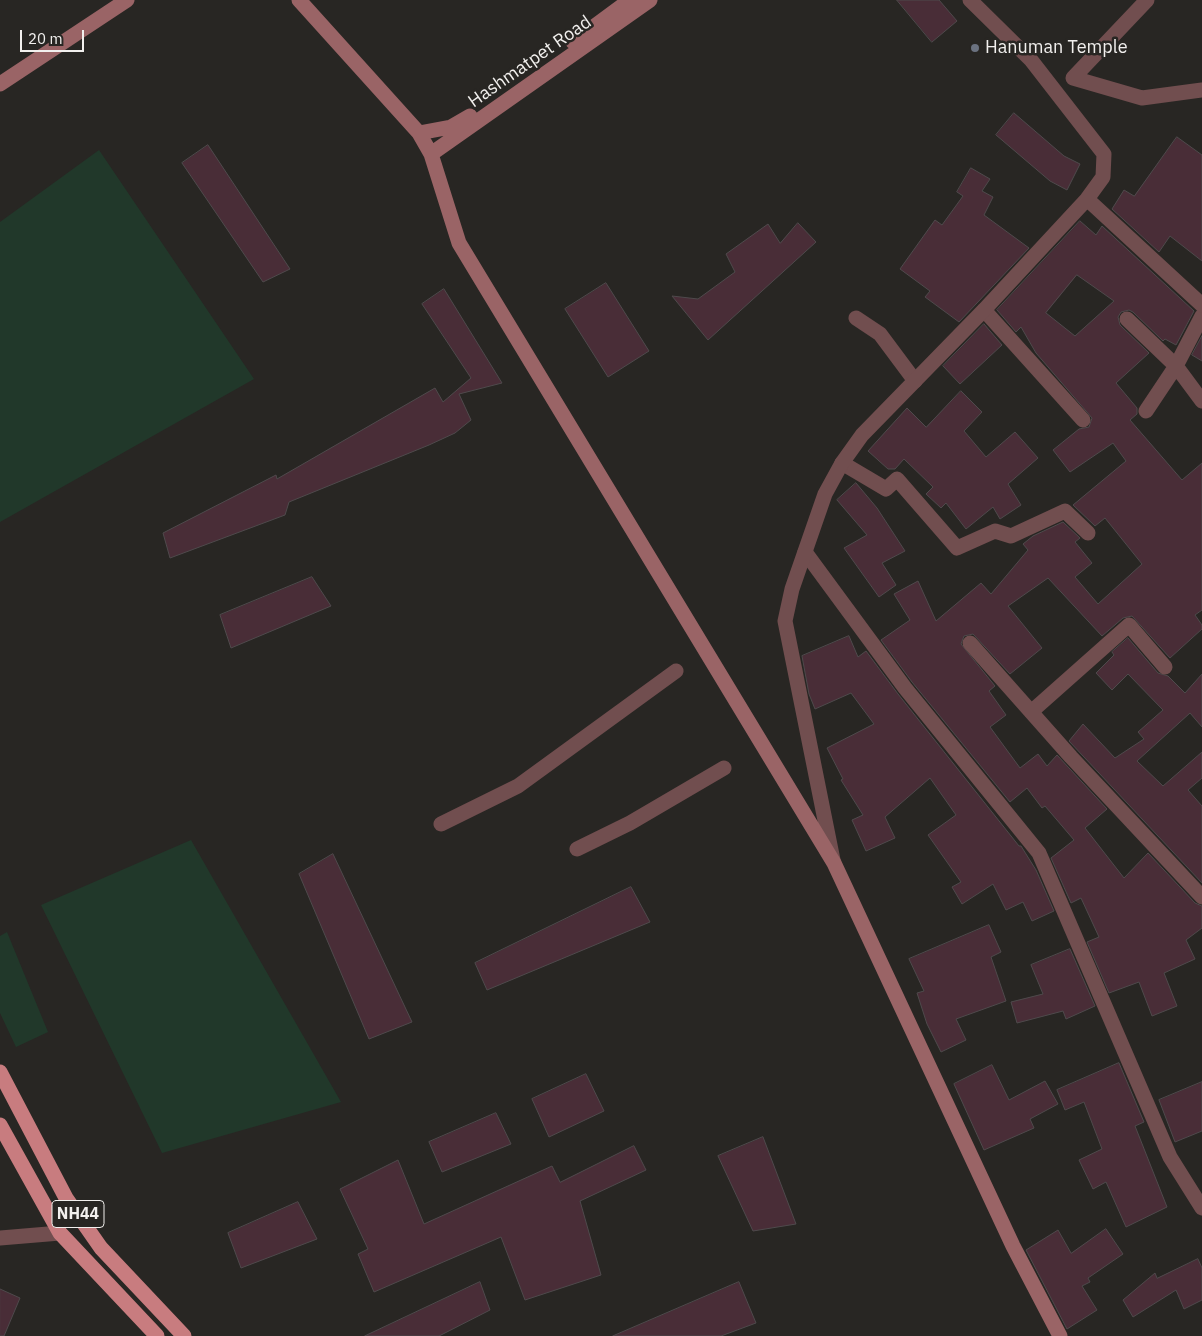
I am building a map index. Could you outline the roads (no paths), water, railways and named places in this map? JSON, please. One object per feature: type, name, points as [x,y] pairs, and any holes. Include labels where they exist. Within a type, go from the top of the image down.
[{"type":"highway","name":"NH44","points":[[0,1072],[66,1198],[101,1248],[184,1336]]},
{"type":"highway","name":"NH44","points":[[0,1125],[60,1233],[157,1336]]},
{"type":"main road","points":[[0,84],[127,0]]},
{"type":"main road","points":[[299,0],[419,133],[431,154],[459,243],[834,863],[1013,1246],[1060,1336]]},
{"type":"main road","name":"Hashmatpet Road","points":[[419,133],[451,126],[467,118],[630,0]]},
{"type":"main road","name":"Hashmatpet Road","points":[[431,154],[650,0]]},
{"type":"street","points":[[834,863],[785,621],[792,589],[825,494],[842,463],[862,435],[984,310],[1087,199],[1103,178],[1104,154],[1031,60],[970,0]]},
{"type":"street","points":[[1147,0],[1072,78],[1142,98],[1202,90]]},
{"type":"street","points":[[1087,199],[1202,305]]},
{"type":"street","points":[[984,310],[1083,420]]},
{"type":"street","points":[[1146,411],[1176,366],[1202,316]]},
{"type":"street","points":[[856,318],[880,334],[915,381]]},
{"type":"street","points":[[1127,319],[1176,366],[1202,401]]},
{"type":"street","points":[[842,463],[886,490],[897,479],[957,548],[995,531],[1011,536],[1065,511],[1088,533]]},
{"type":"street","points":[[805,552],[905,688],[1039,853],[1170,1157],[1202,1208]]},
{"type":"street","points":[[1031,712],[1129,625],[1165,667]]},
{"type":"street","points":[[970,643],[1202,897]]},
{"type":"street","points":[[441,824],[518,786],[676,671]]},
{"type":"street","points":[[577,850],[630,823],[724,768]]},
{"type":"street","points":[[0,1238],[60,1233]]},
{"type":"place","name":"Hanuman Temple","points":[[975,48]]}]
